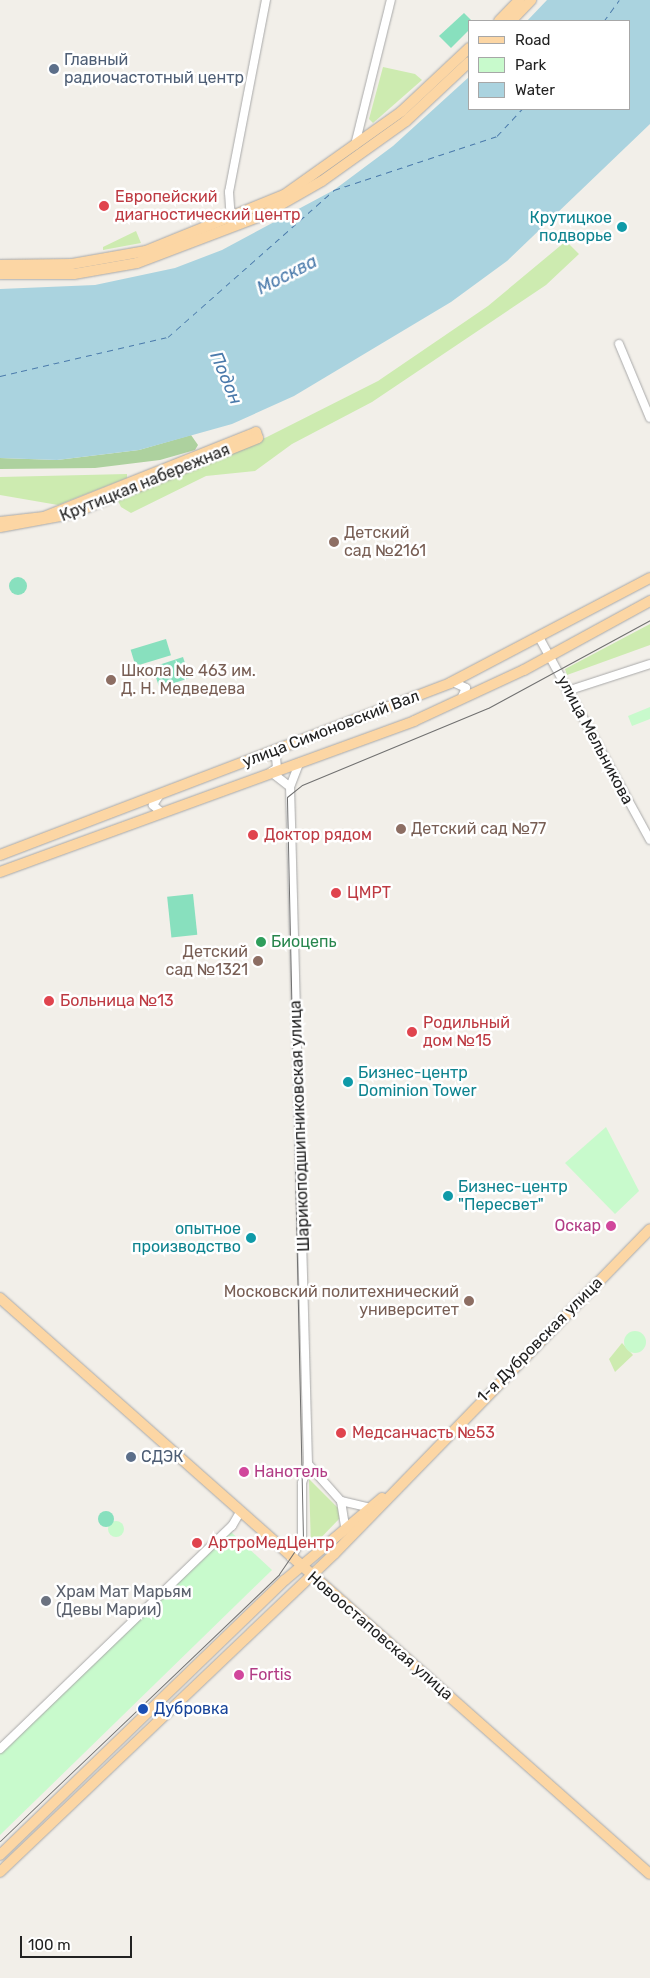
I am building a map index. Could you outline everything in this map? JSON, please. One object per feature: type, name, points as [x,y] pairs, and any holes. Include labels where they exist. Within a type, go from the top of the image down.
[{"type":"main road","points":[[500,20],[519,0]]},
{"type":"main road","points":[[512,20],[531,0]]},
{"type":"main road","points":[[0,274],[98,271],[177,252],[284,195],[354,148],[382,126],[468,49]]},
{"type":"main road","points":[[0,265],[96,262],[172,243],[282,206],[351,161],[406,121],[468,63]]},
{"type":"main road","name":"Крутицкая набережная","points":[[0,522],[60,511],[257,435],[71,514],[0,527]]},
{"type":"main road","name":"улица Симоновский Вал","points":[[0,855],[159,796],[452,682],[540,639],[650,578]]},
{"type":"main road","name":"улица Симоновский Вал","points":[[0,872],[299,763],[460,700],[550,657],[650,601]]},
{"type":"main road","name":"1-я Дубровская улица","points":[[310,1575],[650,1229]]},
{"type":"main road","name":"Новоостаповская улица","points":[[0,1298],[310,1575],[650,1874]]},
{"type":"main road","name":"1-я Дубровская улица","points":[[301,1566],[367,1507],[389,1494]]},
{"type":"main road","points":[[0,1855],[301,1566]]},
{"type":"main road","points":[[0,1872],[310,1575]]},
{"type":"street","points":[[232,224],[229,192],[266,0]]},
{"type":"street","points":[[351,161],[391,0]]},
{"type":"street","points":[[364,111],[366,126],[382,126]]},
{"type":"street","points":[[619,344],[650,418]]},
{"type":"street","name":"улица Мельникова","points":[[540,639],[650,840]]},
{"type":"street","points":[[567,691],[650,664]]},
{"type":"street","points":[[452,682],[466,688],[460,700]]},
{"type":"street","points":[[265,755],[278,760],[272,772],[290,787],[299,763]]},
{"type":"street","name":"Шарикоподшипниковская улица","points":[[290,787],[308,1464],[302,1484],[302,1539],[291,1558]]},
{"type":"street","points":[[159,796],[154,808],[165,812]]},
{"type":"street","points":[[308,1464],[341,1501],[345,1526]]},
{"type":"street","points":[[341,1501],[367,1507]]},
{"type":"street","points":[[0,1749],[232,1526],[240,1512]]},
{"type":"green space","points":[[464,13],[471,20],[468,20],[468,31],[451,48],[439,36]]},
{"type":"green space","points":[[383,67],[415,74],[422,80],[373,123],[369,119]]},
{"type":"green space","points":[[136,231],[141,243],[103,250],[103,247]]},
{"type":"green space","points":[[566,241],[579,254],[546,285],[372,402],[292,444],[255,471],[206,476],[131,513],[121,507],[117,499],[267,437],[378,381],[488,306]]},
{"type":"green space","points":[[191,435],[198,445],[195,450],[160,460],[95,468],[0,469],[0,458],[57,460],[139,450]]},
{"type":"green space","points":[[127,474],[127,478],[58,505],[0,495],[0,477]]},
{"type":"green space","points":[[18,577],[24,580],[27,586],[24,592],[18,595],[12,592],[9,586],[12,580]]},
{"type":"green space","points":[[650,624],[650,645],[567,675],[565,669]]},
{"type":"green space","points":[[166,639],[171,655],[136,666],[131,650]]},
{"type":"green space","points":[[183,657],[190,678],[159,688],[153,667]]},
{"type":"green space","points":[[650,707],[650,719],[632,726],[628,716]]},
{"type":"green space","points":[[193,894],[197,935],[171,937],[167,897]]},
{"type":"green space","points":[[606,1127],[639,1191],[615,1214],[565,1163]]},
{"type":"green space","points":[[635,1331],[645,1338],[646,1342],[639,1352],[635,1353],[625,1346],[624,1342],[631,1332]]},
{"type":"green space","points":[[622,1343],[633,1355],[615,1372],[609,1359]]},
{"type":"green space","points":[[309,1479],[338,1508],[340,1518],[311,1548]]},
{"type":"green space","points":[[103,1511],[109,1511],[114,1516],[112,1525],[103,1527],[98,1522],[98,1516]]},
{"type":"green space","points":[[113,1521],[119,1521],[124,1526],[122,1535],[113,1537],[108,1532],[108,1526]]},
{"type":"green space","points":[[231,1532],[272,1570],[0,1835],[0,1751]]},
{"type":"water","points":[[547,0],[650,0],[650,124],[507,261],[451,302],[294,396],[232,424],[139,450],[57,460],[0,458],[0,289],[95,285],[175,268],[222,250],[334,190],[393,146],[468,78],[468,110],[630,110],[630,20],[528,20]]},
{"type":"ferry route","points":[[605,20],[619,0]]},
{"type":"ferry route","points":[[0,376],[168,337],[334,190],[497,136],[521,110]]},
{"type":"tram line","points":[[0,1841],[279,1574],[303,1539],[287,797],[302,785],[488,708],[650,620]]},
{"type":"place","name":"Главный радиочастотный центр","points":[[54,69]]},
{"type":"place","name":"Европейский диагностический центр","points":[[104,206]]},
{"type":"place","name":"Крутицкое подворье","points":[[622,227]]},
{"type":"place","name":"Детский сад №2161","points":[[334,542]]},
{"type":"place","name":"Школа № 463 им. Д. Н. Медведева","points":[[111,680]]},
{"type":"place","name":"Детский сад №77","points":[[401,829]]},
{"type":"place","name":"Доктор рядом","points":[[253,835]]},
{"type":"place","name":"ЦМРТ","points":[[336,893]]},
{"type":"place","name":"Биоцепь","points":[[261,942]]},
{"type":"place","name":"Детский сад №1321","points":[[258,961]]},
{"type":"place","name":"Больница №13","points":[[49,1001]]},
{"type":"place","name":"Родильный дом №15","points":[[412,1032]]},
{"type":"place","name":"Бизнес-центр Dominion Tower","points":[[348,1082]]},
{"type":"place","name":"Бизнес-центр \"Пересвет\"","points":[[448,1196]]},
{"type":"place","name":"Оскар","points":[[611,1226]]},
{"type":"place","name":"опытное производство","points":[[251,1238]]},
{"type":"place","name":"Московский политехнический университет","points":[[469,1301]]},
{"type":"place","name":"Медсанчасть №53","points":[[341,1433]]},
{"type":"place","name":"СДЭК","points":[[131,1457]]},
{"type":"place","name":"Нанотель","points":[[244,1472]]},
{"type":"place","name":"АртроМедЦентр","points":[[197,1543]]},
{"type":"place","name":"Храм Мат Марьям (Девы Марии)","points":[[46,1601]]},
{"type":"place","name":"Fortis","points":[[239,1675]]},
{"type":"place","name":"Дубровка","points":[[143,1709]]},
{"type":"water label","name":"Москва","points":[[287,275]]},
{"type":"water label","name":"Подон","points":[[226,378]]}]
